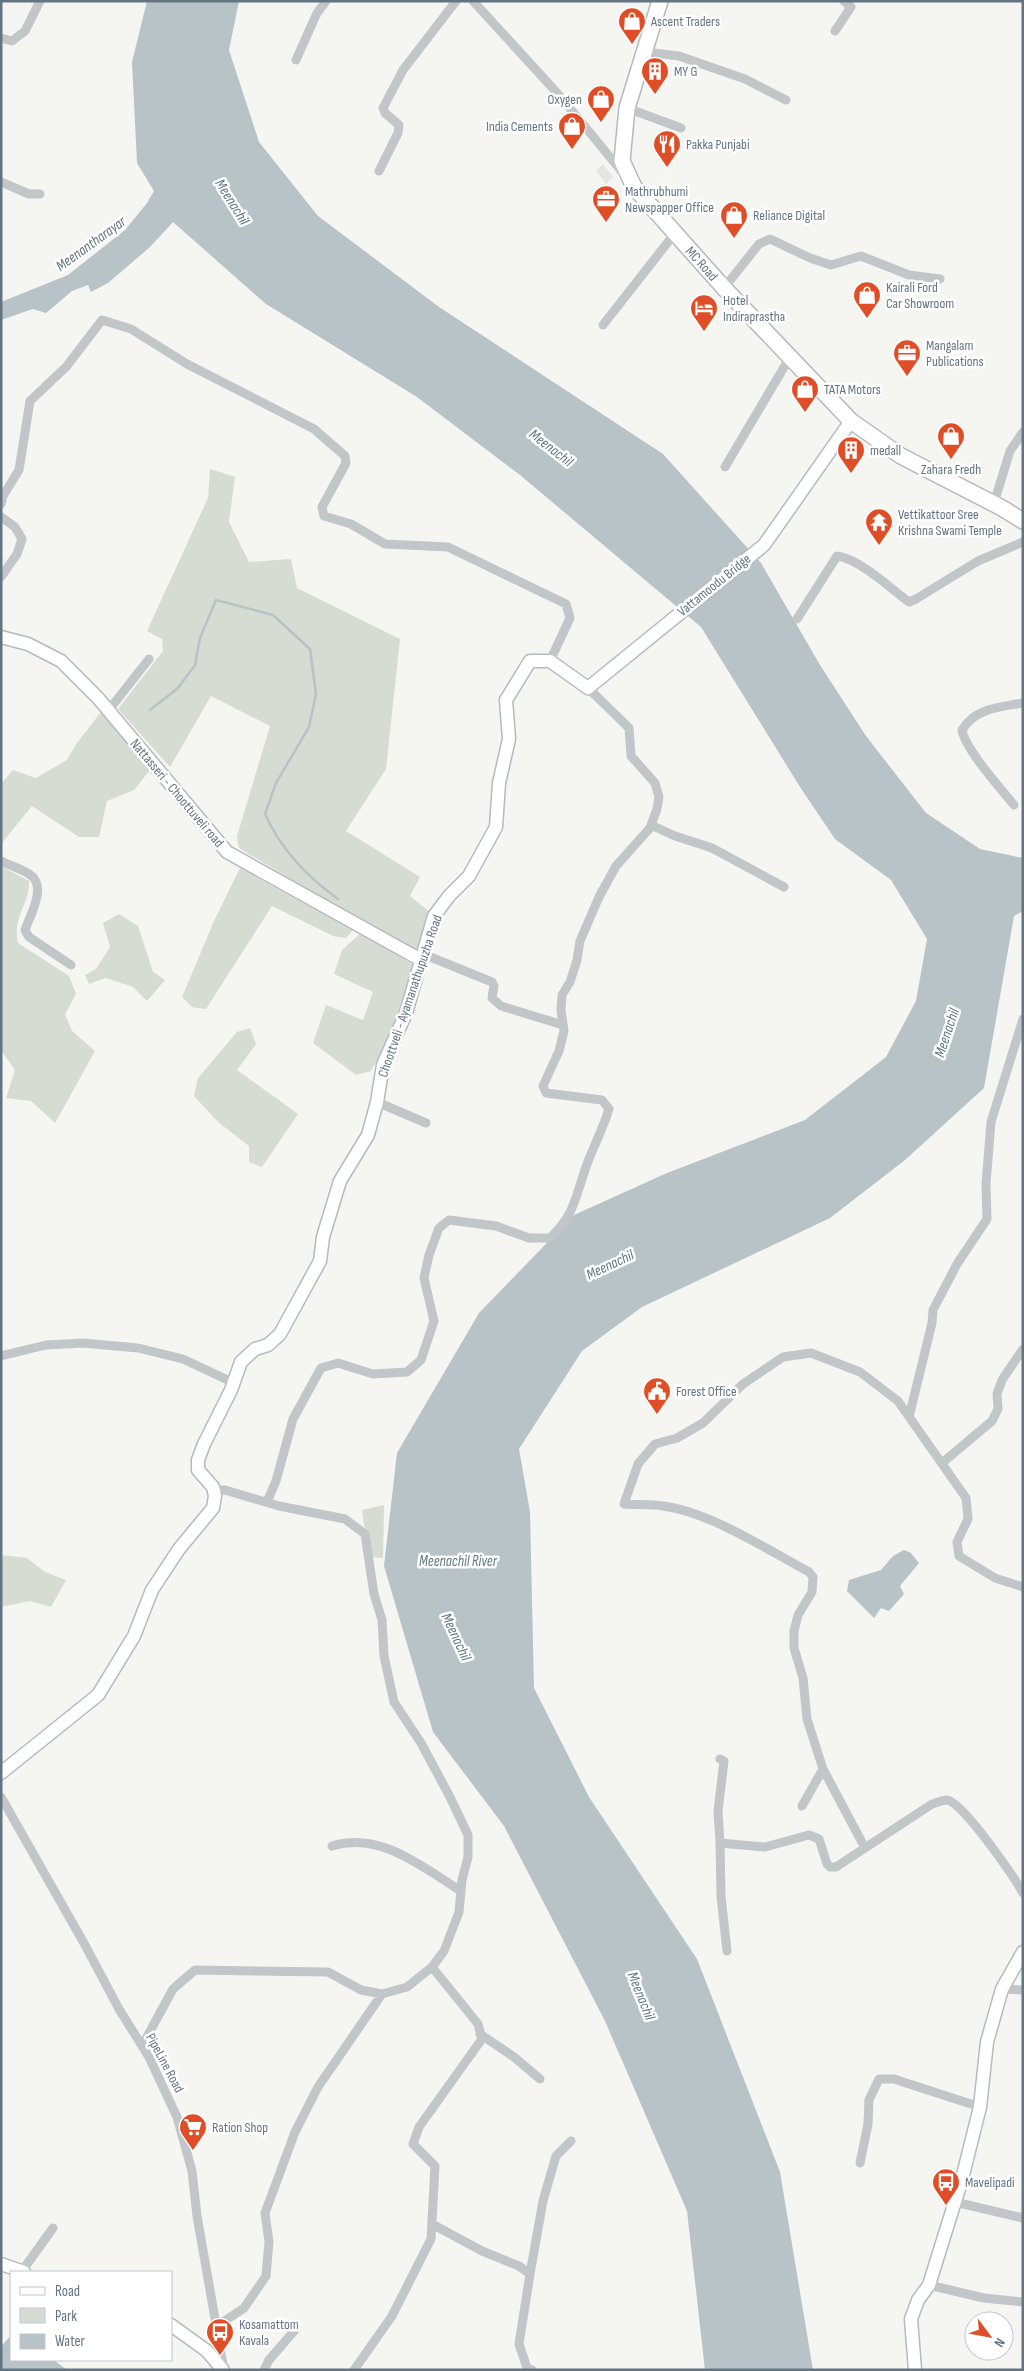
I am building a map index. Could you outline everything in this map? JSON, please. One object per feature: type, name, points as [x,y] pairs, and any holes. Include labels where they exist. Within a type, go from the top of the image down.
[{"type":"main road","name":"MC Road","points":[[660,1],[627,108],[622,162],[634,186],[724,288],[851,421],[900,456],[994,503],[1023,521]]},
{"type":"main road","name":"Vattamoodu Bridge","points":[[588,688],[764,545],[851,421]]},
{"type":"main road","name":"Nattasseri - Choottuveli road","points":[[1,637],[28,644],[61,661],[108,711],[227,852],[422,957]]},
{"type":"main road","name":"Choottveli - Ayamanathupuzha Road","points":[[214,1491],[213,1487],[198,1470],[198,1460],[234,1383],[241,1362],[255,1349],[268,1345],[280,1334],[320,1261],[323,1237],[340,1181],[368,1136],[377,1102],[383,1065],[406,1013],[434,916],[449,896],[469,876],[496,828],[499,783],[508,739],[506,700],[530,661],[550,661]]},
{"type":"main road","points":[[550,661],[588,688]]},
{"type":"main road","points":[[1,1772],[98,1695],[134,1636],[152,1590],[179,1548],[213,1508],[214,1491]]},
{"type":"main road","points":[[915,2370],[910,2335],[911,2319],[918,2300],[929,2285],[954,2202],[980,2107],[987,2042],[1002,1988],[1023,1952]]},
{"type":"main road","points":[[1,2264],[20,2271]]},
{"type":"main road","points":[[172,2326],[207,2351],[224,2370]]},
{"type":"street","points":[[1,38],[12,41],[25,31],[40,1]]},
{"type":"street","points":[[296,60],[317,13],[326,1]]},
{"type":"street","points":[[379,171],[398,133],[399,125],[385,113],[383,108],[403,70],[456,1]]},
{"type":"street","points":[[474,1],[559,96],[634,186]]},
{"type":"street","points":[[836,31],[852,7],[844,1]]},
{"type":"street","points":[[645,52],[679,56],[704,64],[745,79],[786,100]]},
{"type":"street","points":[[627,108],[681,128]]},
{"type":"street","points":[[1,182],[29,194],[40,194]]},
{"type":"street","points":[[603,325],[675,233]]},
{"type":"street","points":[[724,288],[759,244],[770,239],[810,258],[831,265],[861,256],[909,275],[940,279]]},
{"type":"street","points":[[1,504],[3,496],[19,470],[30,401],[66,367],[102,320],[131,328],[186,364],[314,429],[345,456],[346,463],[322,508],[324,516],[351,524],[385,544],[448,547],[566,604],[570,618],[550,661]]},
{"type":"street","points":[[725,467],[790,357]]},
{"type":"street","points":[[994,503],[1010,451],[1023,432]]},
{"type":"street","points":[[1,518],[15,528],[22,538],[17,554],[1,577]]},
{"type":"street","points":[[797,619],[837,556],[844,557],[859,565],[909,602],[978,561],[1023,542]]},
{"type":"street","points":[[108,711],[149,659]]},
{"type":"street","points":[[267,1502],[276,1481],[293,1419],[321,1368],[338,1363],[373,1374],[408,1372],[421,1360],[434,1321],[424,1278],[429,1255],[439,1228],[449,1220],[496,1226],[529,1238],[550,1238],[566,1223],[609,1109],[602,1100],[546,1093],[543,1086],[559,1051],[564,1031],[562,995],[570,982],[577,960],[580,941],[598,897],[616,866],[637,844],[651,825],[659,797],[655,783],[631,756],[629,728],[588,688]]},
{"type":"street","points":[[1014,805],[981,763],[962,730],[968,720],[981,711],[1023,703]]},
{"type":"street","points":[[651,825],[675,836],[712,848],[784,887]]},
{"type":"street","points":[[1,861],[32,876],[38,885],[37,895],[25,930],[29,937],[71,966]]},
{"type":"street","points":[[422,957],[492,982],[494,986],[492,998],[501,1006],[563,1025]]},
{"type":"street","points":[[909,1417],[932,1323],[933,1310],[957,1264],[987,1219],[986,1184],[991,1122],[1023,1019]]},
{"type":"street","points":[[377,1102],[426,1123]]},
{"type":"street","points":[[1,1356],[46,1345],[83,1344],[138,1348],[183,1359],[234,1383]]},
{"type":"street","points":[[942,1462],[992,1421],[998,1409],[997,1394],[1002,1380],[1023,1349]]},
{"type":"street","points":[[865,1848],[823,1769],[807,1719],[803,1678],[794,1648],[794,1631],[798,1616],[812,1592],[813,1577],[809,1572],[709,1520],[663,1506],[624,1504],[638,1464],[655,1444],[677,1438],[704,1422],[743,1384],[783,1357],[812,1353],[860,1372],[898,1401],[966,1498],[968,1519],[956,1542],[960,1556],[995,1578],[1023,1587]]},
{"type":"street","points":[[142,2046],[173,1989],[195,1970],[328,1972],[361,1990],[382,1994],[407,1987],[432,1967],[444,1951],[459,1912],[468,1856],[468,1835],[434,1766],[394,1702],[384,1656],[382,1620],[374,1594],[365,1534],[345,1519],[267,1502],[225,1490],[214,1491]]},
{"type":"street","points":[[720,1759],[724,1761],[725,1768],[718,1811],[721,1896],[727,1951]]},
{"type":"street","points":[[802,1806],[823,1769]]},
{"type":"street","name":"PipeLine Road","points":[[1,1797],[119,2009],[142,2046],[177,2117],[190,2162],[224,2370]]},
{"type":"street","points":[[720,1843],[765,1847],[810,1835],[819,1839],[827,1864],[830,1867],[836,1866],[932,1804],[947,1800],[958,1804],[976,1826],[1014,1876],[1023,1893]]},
{"type":"street","points":[[332,1846],[345,1842],[379,1845],[407,1858],[461,1891]]},
{"type":"street","points":[[354,2370],[392,2316],[431,2239],[435,2166],[413,2144],[419,2127],[482,2039],[478,2024],[432,1967]]},
{"type":"street","points":[[1002,1988],[1023,1990]]},
{"type":"street","points":[[217,2326],[244,2308],[266,2276],[269,2242],[264,2213],[295,2132],[318,2087],[382,1994]]},
{"type":"street","points":[[480,2034],[514,2057],[540,2079]]},
{"type":"street","points":[[860,2164],[868,2124],[870,2100],[879,2079],[894,2079],[980,2107]]},
{"type":"street","points":[[532,2370],[528,2368],[519,2344],[530,2274],[543,2201],[556,2156],[571,2141]]},
{"type":"street","points":[[954,2202],[1023,2218]]},
{"type":"street","points":[[432,2224],[482,2250],[519,2266],[530,2274]]},
{"type":"street","points":[[24,2271],[53,2228]]},
{"type":"street","points":[[929,2285],[984,2298],[1023,2302]]},
{"type":"street","points":[[264,2370],[295,2330]]},
{"type":"shaded area","points":[[603,164],[613,177],[606,184],[596,171]]},
{"type":"green space","points":[[210,469],[235,477],[229,522],[249,562],[291,559],[297,588],[400,639],[386,769],[346,831],[420,877],[410,896],[431,913],[421,950],[416,954],[239,848],[237,836],[270,726],[211,696],[170,767],[118,709],[163,651],[162,639],[147,631],[208,498]]},
{"type":"green space","points":[[101,712],[150,770],[134,790],[107,801],[99,837],[79,837],[32,806],[1,844],[1,784],[13,770],[36,778],[67,760],[77,743]]},
{"type":"green space","points":[[1,866],[29,881],[27,897],[17,926],[18,943],[69,976],[76,994],[65,1014],[72,1031],[95,1051],[55,1123],[31,1101],[6,1098],[15,1070],[1,1050]]},
{"type":"green space","points":[[240,868],[353,930],[346,938],[333,936],[272,906],[206,1009],[192,1007],[182,997],[214,921]]},
{"type":"green space","points":[[119,914],[138,926],[153,972],[165,980],[147,1001],[133,987],[106,978],[89,984],[85,975],[96,969],[110,947],[103,923]]},
{"type":"green space","points":[[361,933],[415,966],[396,1020],[371,1071],[356,1075],[313,1043],[326,1005],[363,1020],[373,992],[334,974],[342,950]]},
{"type":"green space","points":[[250,1028],[256,1044],[237,1070],[298,1114],[262,1167],[249,1162],[249,1146],[218,1122],[194,1096],[198,1078],[237,1032]]},
{"type":"green space","points":[[384,1505],[383,1558],[371,1557],[369,1535],[364,1526],[362,1510]]},
{"type":"green space","points":[[1,1555],[27,1558],[45,1572],[66,1580],[51,1607],[30,1601],[1,1607]]},
{"type":"water","name":"Meenachil River","points":[[147,1],[239,1],[229,50],[259,142],[318,216],[439,307],[663,454],[761,563],[820,665],[866,736],[926,813],[980,849],[1023,858],[1023,911],[1014,916],[984,1088],[905,1160],[830,1218],[642,1307],[582,1351],[519,1449],[530,1512],[534,1688],[589,1797],[697,1959],[780,2172],[813,2370],[705,2370],[687,2211],[605,2021],[504,1826],[433,1732],[384,1566],[397,1453],[479,1313],[574,1215],[667,1173],[805,1120],[886,1057],[916,1001],[927,939],[891,880],[835,839],[800,787],[701,627],[520,475],[417,397],[266,304],[173,222],[150,247],[108,283],[91,292],[88,285],[72,291],[46,313],[33,309],[1,320],[1,302],[68,275],[125,230],[147,203],[154,191],[137,163],[132,62]]},
{"type":"water","points":[[904,1550],[911,1553],[919,1563],[900,1586],[904,1594],[889,1611],[881,1608],[874,1618],[847,1591],[849,1580],[881,1570],[893,1556]]},
{"type":"water","points":[[10,2336],[10,2361],[55,2361],[67,2370],[1,2370],[1,2347]]},
{"type":"waterway","points":[[150,710],[178,688],[195,665],[200,638],[216,600],[273,615],[310,649],[316,694],[309,727],[276,783],[265,814],[287,851],[315,881],[338,899]]},
{"type":"place","name":"Ascent Traders","points":[[632,45]]},
{"type":"place","name":"MY G","points":[[655,95]]},
{"type":"place","name":"Oxygen","points":[[601,123]]},
{"type":"place","name":"India Cements","points":[[572,150]]},
{"type":"place","name":"Pakka Punjabi","points":[[667,168]]},
{"type":"place","name":"Mathrubhumi Newspapper Office","points":[[606,223]]},
{"type":"place","name":"Reliance Digital","points":[[734,239]]},
{"type":"place","name":"Kairali Ford Car Showroom","points":[[867,319]]},
{"type":"place","name":"Hotel Indiraprastha","points":[[704,332]]},
{"type":"place","name":"Mangalam Publications","points":[[907,377]]},
{"type":"place","name":"TATA Motors","points":[[805,413]]},
{"type":"place","name":"Zahara Fredh","points":[[951,460]]},
{"type":"place","name":"medall","points":[[851,474]]},
{"type":"place","name":"Vettikattoor Sree Krishna Swami Temple","points":[[879,546]]},
{"type":"place","name":"Forest Office","points":[[657,1415]]},
{"type":"place","name":"Ration Shop","points":[[193,2151]]},
{"type":"place","name":"Mavelipadi","points":[[946,2206]]},
{"type":"place","name":"Kosamattom Kavala","points":[[220,2356]]},
{"type":"water label","name":"Meenachil","points":[[232,202]]},
{"type":"water label","name":"Meenantharayar","points":[[91,244]]},
{"type":"water label","name":"Meenachil","points":[[551,448]]},
{"type":"water label","name":"Meenachil","points":[[947,1033]]},
{"type":"water label","name":"Meenachil","points":[[610,1265]]},
{"type":"water label","name":"Meenachil","points":[[456,1637]]},
{"type":"water label","name":"Meenachil","points":[[641,1996]]}]
